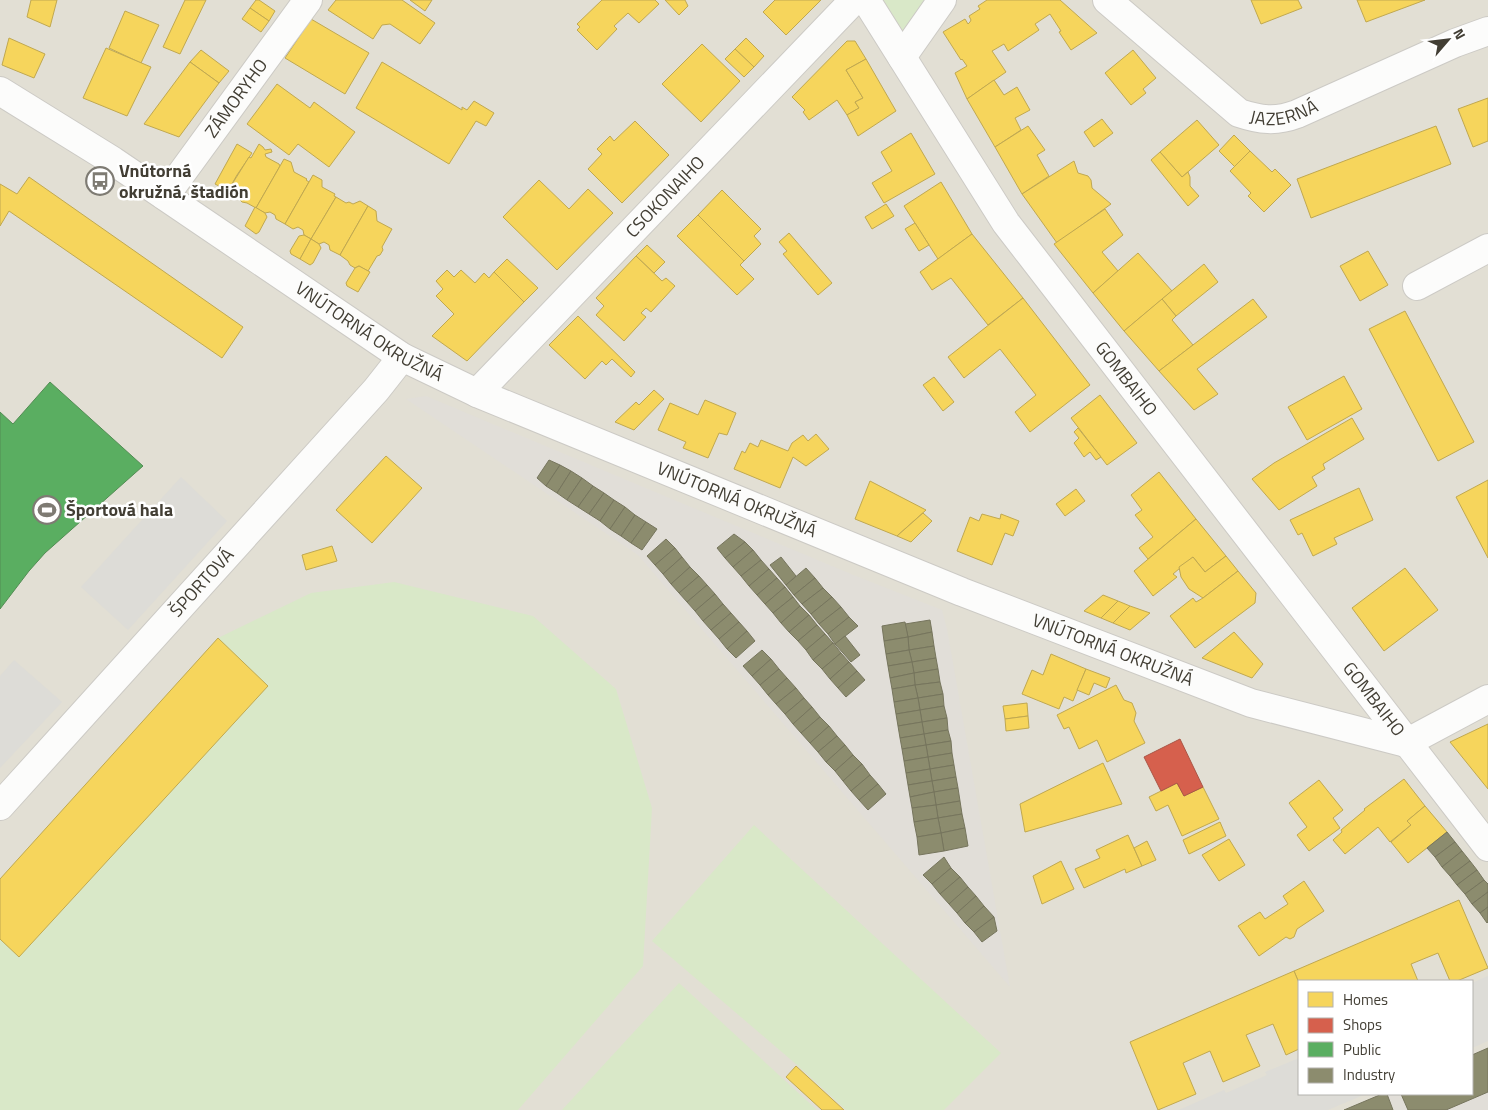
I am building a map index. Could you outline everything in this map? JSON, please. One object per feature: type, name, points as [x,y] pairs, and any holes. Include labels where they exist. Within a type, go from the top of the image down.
[{"type":"street","name":"ZÁMORYHO","points":[[165,196],[308,0]]},
{"type":"street","name":"CSOKONAIHO","points":[[476,393],[854,0]]},
{"type":"street","name":"GOMBAIHO","points":[[866,0],[1006,223],[1406,743]]},
{"type":"street","points":[[902,57],[942,0]]},
{"type":"street","name":"JAZERNÁ","points":[[1107,0],[1239,113],[1266,120],[1283,119],[1297,114],[1447,46],[1488,30]]},
{"type":"street","name":"VNÚTORNÁ OKRUŽNÁ","points":[[0,91],[113,161],[402,357],[476,393],[962,592],[1251,703],[1406,743]]},
{"type":"street","points":[[1416,286],[1488,248]]},
{"type":"street","name":"ŠPORTOVÁ","points":[[0,806],[380,386],[402,357]]},
{"type":"street","points":[[1488,699],[1406,743],[1488,847]]},
{"type":"shaded area","points":[[0,0],[1488,0],[1488,1048],[1473,1055],[1473,980],[1298,980],[1298,1095],[1380,1095],[1344,1110],[0,1110]]},
{"type":"shaded area","points":[[426,396],[851,574],[942,610],[947,629],[1010,987],[638,555],[406,399]]},
{"type":"shaded area","points":[[181,477],[227,521],[128,630],[81,587]]},
{"type":"shaded area","points":[[14,660],[62,702],[0,768],[0,676]]},
{"type":"shaded area","points":[[1488,976],[1488,1041],[1473,1048],[1473,983]]},
{"type":"shaded area","points":[[1488,1048],[1488,1110],[1344,1110],[1380,1095],[1473,1095],[1473,1055]]},
{"type":"shaded area","points":[[1298,1058],[1298,1095],[1364,1095],[1328,1110],[1179,1110],[1224,1090],[1226,1093],[1267,1075],[1265,1072]]},
{"type":"green space","points":[[879,0],[926,0],[901,36]]},
{"type":"green space","points":[[394,582],[533,616],[616,689],[652,808],[643,966],[518,1110],[0,1110],[0,879],[218,638],[311,593]]},
{"type":"green space","points":[[754,825],[1001,1053],[944,1110],[846,1110],[797,1065],[652,941]]},
{"type":"green space","points":[[679,983],[817,1110],[562,1110]]},
{"type":"building: Homes","points":[[31,0],[57,0],[50,27],[27,17]]},
{"type":"building: Homes","points":[[185,0],[206,0],[180,54],[163,47]]},
{"type":"building: Homes","points":[[256,0],[259,0],[275,11],[269,21],[250,8]]},
{"type":"building: Homes","points":[[336,0],[402,0],[435,23],[420,44],[390,24],[382,25],[373,39],[328,10]]},
{"type":"building: Homes","points":[[410,0],[432,0],[425,11]]},
{"type":"building: Homes","points":[[602,0],[655,0],[659,4],[639,23],[628,13],[614,26],[617,29],[597,50],[577,30],[580,27],[577,24]]},
{"type":"building: Homes","points":[[665,0],[685,0],[688,6],[679,15]]},
{"type":"building: Homes","points":[[775,0],[821,0],[786,35],[763,12]]},
{"type":"building: Homes","points":[[987,0],[1060,0],[1097,33],[1071,50],[1050,14],[1035,24],[1039,30],[1008,51],[1004,44],[992,51],[1006,72],[967,99],[955,73],[967,66],[943,32],[965,19],[968,24],[971,20],[969,16],[980,9],[978,6]]},
{"type":"building: Homes","points":[[1251,0],[1298,0],[1302,8],[1261,24]]},
{"type":"building: Homes","points":[[1357,0],[1425,0],[1366,22]]},
{"type":"building: Homes","points":[[250,8],[269,21],[261,32],[242,19]]},
{"type":"building: Homes","points":[[125,11],[159,25],[141,63],[109,48]]},
{"type":"building: Homes","points":[[311,19],[369,53],[345,94],[285,58]]},
{"type":"building: Homes","points":[[9,38],[45,54],[34,78],[2,65]]},
{"type":"building: Homes","points":[[746,38],[764,56],[754,67],[735,49]]},
{"type":"building: Homes","points":[[847,41],[855,41],[866,59],[846,70],[863,98],[855,102],[859,108],[847,115],[837,100],[809,120],[803,112],[805,110],[792,97]]},
{"type":"building: Homes","points":[[702,44],[740,81],[701,122],[662,84]]},
{"type":"building: Homes","points":[[106,48],[151,67],[127,116],[83,98]]},
{"type":"building: Homes","points":[[735,49],[754,67],[744,77],[725,59]]},
{"type":"building: Homes","points":[[201,50],[229,71],[219,83],[190,62]]},
{"type":"building: Homes","points":[[1133,50],[1156,78],[1143,89],[1146,93],[1131,105],[1105,73]]},
{"type":"building: Homes","points":[[866,59],[896,111],[858,136],[847,115],[859,108],[855,102],[863,98],[846,70]]},
{"type":"building: Homes","points":[[190,62],[219,83],[179,137],[144,124]]},
{"type":"building: Homes","points":[[382,62],[462,110],[462,107],[467,110],[474,101],[494,113],[486,126],[476,121],[449,164],[356,108]]},
{"type":"building: Homes","points":[[994,80],[1004,95],[1017,87],[1030,110],[1015,118],[1021,130],[995,147],[967,99]]},
{"type":"building: Homes","points":[[277,84],[310,108],[314,102],[355,132],[329,167],[298,144],[289,155],[247,124]]},
{"type":"building: Homes","points":[[1488,98],[1488,141],[1473,147],[1458,109]]},
{"type":"building: Homes","points":[[1102,119],[1113,133],[1094,147],[1084,132]]},
{"type":"building: Homes","points":[[1197,120],[1219,145],[1182,177],[1160,152]]},
{"type":"building: Homes","points":[[635,121],[669,155],[622,203],[588,169],[602,154],[597,149],[610,136],[614,141]]},
{"type":"building: Homes","points":[[1028,126],[1045,150],[1037,155],[1049,176],[1022,194],[995,147]]},
{"type":"building: Homes","points":[[1436,126],[1451,164],[1311,218],[1297,179]]},
{"type":"building: Homes","points":[[911,133],[935,174],[884,203],[872,183],[892,171],[881,152]]},
{"type":"building: Homes","points":[[1234,135],[1250,151],[1235,167],[1219,151]]},
{"type":"building: Homes","points":[[237,144],[252,153],[229,189],[230,192],[215,184]]},
{"type":"building: Homes","points":[[259,144],[265,150],[271,149],[272,152],[265,154],[266,157],[280,166],[256,208],[242,202],[229,189]]},
{"type":"building: Homes","points":[[1250,151],[1272,172],[1275,169],[1291,185],[1264,212],[1248,196],[1251,193],[1230,171]]},
{"type":"building: Homes","points":[[1160,152],[1182,177],[1188,172],[1190,186],[1199,196],[1188,206],[1151,160]]},
{"type":"building: Homes","points":[[284,159],[291,162],[294,172],[309,182],[285,224],[276,219],[275,215],[270,212],[265,213],[256,208]]},
{"type":"building: Homes","points":[[1074,161],[1078,173],[1088,176],[1091,180],[1092,188],[1111,204],[1057,243],[1022,194]]},
{"type":"building: Homes","points":[[313,175],[322,180],[322,187],[335,194],[334,196],[336,197],[311,239],[304,235],[303,230],[298,227],[293,229],[285,224]]},
{"type":"building: Homes","points":[[29,177],[243,327],[222,358],[9,211],[0,226],[0,184],[17,194]]},
{"type":"building: Homes","points":[[539,180],[569,209],[588,189],[613,213],[557,270],[503,217]]},
{"type":"building: Homes","points":[[941,182],[972,234],[938,259],[904,206]]},
{"type":"building: Homes","points":[[722,190],[761,229],[754,236],[761,244],[744,261],[698,215]]},
{"type":"building: Homes","points":[[336,197],[346,203],[353,204],[360,201],[368,206],[340,255],[330,250],[329,245],[324,242],[319,244],[311,239]]},
{"type":"building: Homes","points":[[886,204],[894,216],[872,229],[865,217]]},
{"type":"building: Homes","points":[[368,206],[376,211],[377,221],[392,229],[382,247],[383,250],[368,271],[359,266],[355,268],[340,255]]},
{"type":"building: Homes","points":[[255,207],[265,213],[267,217],[256,234],[245,226]]},
{"type":"building: Homes","points":[[1105,209],[1123,235],[1102,252],[1118,271],[1093,293],[1054,244]]},
{"type":"building: Homes","points":[[698,215],[744,261],[740,265],[754,279],[737,295],[677,236]]},
{"type":"building: Homes","points":[[915,223],[929,245],[919,251],[905,229]]},
{"type":"building: Homes","points":[[789,233],[832,283],[818,295],[783,254],[787,251],[779,242]]},
{"type":"building: Homes","points":[[972,234],[1023,298],[988,325],[951,278],[932,290],[920,272]]},
{"type":"building: Homes","points":[[304,235],[311,239],[300,259],[291,254],[290,251],[299,236]]},
{"type":"building: Homes","points":[[311,239],[319,244],[321,248],[310,265],[300,259]]},
{"type":"building: Homes","points":[[647,245],[665,262],[654,273],[636,256]]},
{"type":"building: Homes","points":[[1368,251],[1388,285],[1360,301],[1340,266]]},
{"type":"building: Homes","points":[[1138,253],[1172,291],[1124,331],[1093,293]]},
{"type":"building: Homes","points":[[636,256],[662,281],[666,278],[675,286],[651,312],[646,308],[641,313],[646,317],[624,341],[596,315],[604,306],[596,298]]},
{"type":"building: Homes","points":[[507,259],[538,288],[524,302],[494,272]]},
{"type":"building: Homes","points":[[1204,264],[1218,282],[1176,316],[1162,299]]},
{"type":"building: Homes","points":[[359,266],[370,272],[358,292],[347,286],[346,283],[355,268]]},
{"type":"building: Homes","points":[[447,270],[454,277],[461,270],[475,283],[484,273],[489,278],[494,272],[524,302],[467,361],[432,336],[454,314],[436,296],[443,289],[436,281]]},
{"type":"building: Homes","points":[[1023,298],[1090,385],[1030,432],[1015,412],[1036,395],[1000,349],[964,378],[948,357]]},
{"type":"building: Homes","points":[[1162,299],[1176,316],[1172,320],[1193,345],[1159,371],[1124,331]]},
{"type":"building: Homes","points":[[1253,299],[1267,317],[1197,369],[1218,394],[1194,410],[1159,371]]},
{"type":"building: Homes","points":[[1405,311],[1474,442],[1438,461],[1369,329]]},
{"type":"building: Homes","points":[[578,316],[635,372],[631,377],[612,359],[606,365],[602,361],[585,379],[549,345]]},
{"type":"building: Homes","points":[[1344,376],[1362,409],[1307,440],[1288,407]]},
{"type":"building: Homes","points":[[934,377],[954,402],[943,411],[923,385]]},
{"type":"building: Homes","points":[[654,390],[664,399],[634,430],[615,422],[636,402],[639,405]]},
{"type":"building: Homes","points":[[1100,395],[1137,443],[1107,465],[1071,418]]},
{"type":"building: Homes","points":[[705,400],[736,413],[727,435],[719,433],[708,458],[683,448],[686,442],[658,430],[670,403],[698,415]]},
{"type":"building: Homes","points":[[1352,418],[1364,439],[1323,464],[1325,469],[1312,477],[1317,486],[1279,510],[1252,479],[1274,463]]},
{"type":"building: Homes","points":[[1078,428],[1101,457],[1096,460],[1090,452],[1084,457],[1074,443],[1079,438],[1074,432]]},
{"type":"building: Homes","points":[[816,434],[829,449],[806,466],[793,457],[780,488],[734,469],[742,451],[745,453],[750,443],[758,447],[761,440],[788,451],[792,443],[803,435],[808,441]]},
{"type":"building: Homes","points":[[386,456],[422,488],[372,543],[336,510]]},
{"type":"building: Homes","points":[[1159,472],[1196,519],[1148,559],[1139,548],[1153,537],[1135,515],[1142,510],[1131,495]]},
{"type":"building: Homes","points":[[1488,480],[1488,558],[1456,497]]},
{"type":"building: Homes","points":[[870,481],[926,510],[897,536],[855,519]]},
{"type":"building: Homes","points":[[1359,488],[1373,520],[1334,538],[1337,544],[1313,556],[1302,533],[1298,535],[1290,520]]},
{"type":"building: Homes","points":[[1076,489],[1085,501],[1065,516],[1056,504]]},
{"type":"building: Homes","points":[[923,513],[932,521],[911,542],[897,536]]},
{"type":"building: Homes","points":[[982,514],[1000,519],[1001,514],[1019,521],[1013,536],[1005,533],[992,565],[957,551],[970,517],[979,521]]},
{"type":"building: Homes","points":[[1196,519],[1226,556],[1205,572],[1193,557],[1173,574],[1177,577],[1153,596],[1134,571]]},
{"type":"building: Homes","points":[[332,546],[337,561],[306,570],[302,555]]},
{"type":"building: Homes","points":[[1226,556],[1238,571],[1203,598],[1189,589],[1181,577],[1179,567],[1193,557],[1205,572]]},
{"type":"building: Homes","points":[[1405,568],[1438,610],[1384,651],[1352,608]]},
{"type":"building: Homes","points":[[1238,571],[1256,593],[1255,603],[1195,648],[1170,616],[1193,598],[1196,602],[1203,598]]},
{"type":"building: Homes","points":[[1103,595],[1118,601],[1101,618],[1084,611]]},
{"type":"building: Homes","points":[[1118,601],[1130,606],[1113,623],[1101,618]]},
{"type":"building: Homes","points":[[1130,606],[1150,613],[1130,630],[1113,623]]},
{"type":"building: Homes","points":[[1234,632],[1263,664],[1252,678],[1202,658]]},
{"type":"building: Homes","points":[[218,638],[268,686],[19,957],[0,939],[0,879]]},
{"type":"building: Homes","points":[[1051,654],[1086,669],[1073,701],[1064,697],[1059,709],[1022,694],[1032,670],[1043,675]]},
{"type":"building: Homes","points":[[1086,669],[1110,678],[1106,688],[1094,683],[1089,695],[1077,690]]},
{"type":"building: Homes","points":[[1116,685],[1124,700],[1132,703],[1136,713],[1134,721],[1145,743],[1107,762],[1097,740],[1079,749],[1069,727],[1064,729],[1057,715]]},
{"type":"building: Homes","points":[[1027,703],[1028,716],[1005,719],[1003,706]]},
{"type":"building: Homes","points":[[1028,716],[1029,728],[1006,731],[1005,719]]},
{"type":"building: Homes","points":[[1488,724],[1488,789],[1450,742]]},
{"type":"building: Homes","points":[[1103,763],[1122,804],[1025,832],[1020,804]]},
{"type":"building: Homes","points":[[1404,779],[1425,806],[1407,821],[1411,825],[1390,842],[1378,827],[1345,854],[1333,840],[1364,809]]},
{"type":"building: Homes","points":[[1319,780],[1343,810],[1333,818],[1340,828],[1309,851],[1297,835],[1307,827],[1289,803]]},
{"type":"building: Homes","points":[[1177,783],[1184,796],[1203,787],[1219,819],[1182,836],[1168,805],[1156,811],[1149,797]]},
{"type":"building: Homes","points":[[1425,806],[1447,832],[1408,863],[1391,842],[1411,825],[1407,821]]},
{"type":"building: Homes","points":[[1220,822],[1226,836],[1189,854],[1183,840]]},
{"type":"building: Homes","points":[[1128,835],[1142,866],[1126,873],[1125,869],[1084,888],[1075,869],[1100,858],[1096,850]]},
{"type":"building: Homes","points":[[1229,839],[1245,865],[1219,881],[1202,855]]},
{"type":"building: Homes","points":[[1147,841],[1156,860],[1142,866],[1134,848]]},
{"type":"building: Homes","points":[[1061,861],[1074,889],[1042,904],[1033,876]]},
{"type":"building: Homes","points":[[1304,881],[1324,911],[1297,929],[1294,937],[1290,939],[1286,937],[1259,956],[1238,926],[1260,912],[1265,919],[1288,904],[1283,896]]},
{"type":"building: Homes","points":[[1459,900],[1488,968],[1459,980],[1450,980],[1438,953],[1411,964],[1418,980],[1298,981],[1294,971]]},
{"type":"building: Homes","points":[[1294,971],[1298,981],[1298,1049],[1286,1055],[1273,1024],[1246,1035],[1260,1066],[1223,1082],[1210,1051],[1183,1063],[1196,1094],[1158,1110],[1130,1042]]},
{"type":"building: Homes","points":[[796,1066],[844,1110],[822,1110],[786,1077]]},
{"type":"building: Shops","points":[[1180,739],[1203,787],[1184,796],[1177,783],[1161,791],[1144,757]]},
{"type":"building: Public","name":"Športová hala","points":[[50,382],[143,466],[45,553],[0,609],[0,412],[13,424]]},
{"type":"building: Industry","points":[[549,460],[560,465],[546,486],[537,478]]},
{"type":"building: Industry","points":[[560,465],[571,471],[557,493],[546,486]]},
{"type":"building: Industry","points":[[571,471],[582,478],[567,500],[557,493]]},
{"type":"building: Industry","points":[[582,478],[593,486],[578,507],[567,500]]},
{"type":"building: Industry","points":[[593,486],[604,493],[589,514],[578,507]]},
{"type":"building: Industry","points":[[604,493],[614,500],[600,521],[589,514]]},
{"type":"building: Industry","points":[[614,500],[625,507],[610,529],[600,521]]},
{"type":"building: Industry","points":[[625,507],[635,515],[621,536],[610,529]]},
{"type":"building: Industry","points":[[635,515],[646,522],[631,543],[621,536]]},
{"type":"building: Industry","points":[[646,522],[657,529],[642,550],[631,543]]},
{"type":"building: Industry","points":[[734,534],[745,542],[725,558],[717,548]]},
{"type":"building: Industry","points":[[666,539],[675,548],[655,565],[647,556]]},
{"type":"building: Industry","points":[[745,542],[753,550],[733,567],[725,558]]},
{"type":"building: Industry","points":[[675,548],[682,557],[663,574],[655,565]]},
{"type":"building: Industry","points":[[753,550],[761,560],[741,576],[733,567]]},
{"type":"building: Industry","points":[[682,557],[690,567],[671,584],[663,574]]},
{"type":"building: Industry","points":[[781,557],[796,576],[786,585],[770,565]]},
{"type":"building: Industry","points":[[761,560],[769,569],[749,586],[741,576]]},
{"type":"building: Industry","points":[[690,567],[699,576],[679,593],[671,584]]},
{"type":"building: Industry","points":[[806,568],[815,578],[794,595],[786,585]]},
{"type":"building: Industry","points":[[769,569],[777,578],[757,595],[749,586]]},
{"type":"building: Industry","points":[[699,576],[707,585],[687,602],[679,593]]},
{"type":"building: Industry","points":[[777,578],[785,587],[765,604],[757,595]]},
{"type":"building: Industry","points":[[815,578],[823,588],[802,604],[794,595]]},
{"type":"building: Industry","points":[[707,585],[715,594],[695,611],[687,602]]},
{"type":"building: Industry","points":[[785,587],[793,597],[773,613],[765,604]]},
{"type":"building: Industry","points":[[823,588],[832,597],[811,614],[802,604]]},
{"type":"building: Industry","points":[[715,594],[723,604],[703,621],[695,611]]},
{"type":"building: Industry","points":[[793,597],[800,606],[781,623],[773,613]]},
{"type":"building: Industry","points":[[832,597],[841,607],[819,624],[811,614]]},
{"type":"building: Industry","points":[[723,604],[731,613],[711,630],[703,621]]},
{"type":"building: Industry","points":[[800,606],[809,615],[789,632],[781,623]]},
{"type":"building: Industry","points":[[841,607],[849,617],[828,634],[819,624]]},
{"type":"building: Industry","points":[[731,613],[739,622],[719,639],[711,630]]},
{"type":"building: Industry","points":[[809,615],[817,625],[798,641],[789,632]]},
{"type":"building: Industry","points":[[849,617],[858,626],[835,644],[828,634]]},
{"type":"building: Industry","points":[[930,620],[932,632],[908,637],[905,624]]},
{"type":"building: Industry","points":[[739,622],[747,631],[727,649],[719,639]]},
{"type":"building: Industry","points":[[905,622],[908,637],[884,641],[882,626]]},
{"type":"building: Industry","points":[[817,625],[825,634],[806,650],[798,641]]},
{"type":"building: Industry","points":[[747,631],[755,641],[736,658],[727,649]]},
{"type":"building: Industry","points":[[932,632],[934,646],[909,650],[908,637]]},
{"type":"building: Industry","points":[[825,634],[833,643],[813,660],[806,650]]},
{"type":"building: Industry","points":[[845,636],[860,655],[851,662],[835,644]]},
{"type":"building: Industry","points":[[908,637],[909,650],[886,654],[884,641]]},
{"type":"building: Industry","points":[[833,643],[841,653],[822,669],[813,660]]},
{"type":"building: Industry","points":[[934,646],[936,658],[912,662],[909,650]]},
{"type":"building: Industry","points":[[762,650],[771,659],[752,676],[743,666]]},
{"type":"building: Industry","points":[[909,650],[912,662],[888,666],[886,654]]},
{"type":"building: Industry","points":[[841,653],[849,662],[830,679],[822,669]]},
{"type":"building: Industry","points":[[936,658],[938,669],[914,673],[912,662]]},
{"type":"building: Industry","points":[[771,659],[779,669],[760,685],[752,676]]},
{"type":"building: Industry","points":[[849,662],[857,671],[838,688],[830,679]]},
{"type":"building: Industry","points":[[912,662],[914,673],[890,678],[888,666]]},
{"type":"building: Industry","points":[[779,669],[787,678],[768,695],[760,685]]},
{"type":"building: Industry","points":[[938,669],[940,682],[915,685],[914,673]]},
{"type":"building: Industry","points":[[857,671],[865,680],[846,697],[838,688]]},
{"type":"building: Industry","points":[[914,673],[915,685],[892,689],[890,678]]},
{"type":"building: Industry","points":[[787,678],[796,688],[776,704],[768,695]]},
{"type":"building: Industry","points":[[940,682],[943,694],[918,698],[915,685]]},
{"type":"building: Industry","points":[[915,685],[918,698],[894,702],[892,689]]},
{"type":"building: Industry","points":[[796,688],[804,698],[785,714],[776,704]]},
{"type":"building: Industry","points":[[943,694],[944,706],[920,710],[918,698]]},
{"type":"building: Industry","points":[[804,698],[812,707],[793,724],[785,714]]},
{"type":"building: Industry","points":[[918,698],[920,710],[896,714],[894,702]]},
{"type":"building: Industry","points":[[944,706],[947,718],[922,722],[920,710]]},
{"type":"building: Industry","points":[[812,707],[820,717],[801,733],[793,724]]},
{"type":"building: Industry","points":[[920,710],[922,722],[898,726],[896,714]]},
{"type":"building: Industry","points":[[820,717],[829,726],[810,743],[801,733]]},
{"type":"building: Industry","points":[[947,718],[948,730],[924,734],[922,722]]},
{"type":"building: Industry","points":[[922,722],[924,734],[900,738],[898,726]]},
{"type":"building: Industry","points":[[829,726],[837,736],[818,752],[810,743]]},
{"type":"building: Industry","points":[[948,730],[951,741],[926,745],[924,734]]},
{"type":"building: Industry","points":[[924,734],[926,745],[902,749],[900,738]]},
{"type":"building: Industry","points":[[837,736],[845,745],[826,762],[818,752]]},
{"type":"building: Industry","points":[[951,741],[952,753],[928,757],[926,745]]},
{"type":"building: Industry","points":[[845,745],[853,755],[835,771],[826,762]]},
{"type":"building: Industry","points":[[926,745],[928,757],[904,761],[902,749]]},
{"type":"building: Industry","points":[[952,753],[954,765],[930,769],[928,757]]},
{"type":"building: Industry","points":[[853,755],[862,764],[843,781],[835,771]]},
{"type":"building: Industry","points":[[928,757],[930,769],[906,773],[904,761]]},
{"type":"building: Industry","points":[[862,764],[870,775],[851,791],[843,781]]},
{"type":"building: Industry","points":[[954,765],[956,777],[932,781],[930,769]]},
{"type":"building: Industry","points":[[930,769],[932,781],[908,785],[906,773]]},
{"type":"building: Industry","points":[[870,775],[878,784],[859,800],[851,791]]},
{"type":"building: Industry","points":[[956,777],[958,788],[934,792],[932,781]]},
{"type":"building: Industry","points":[[932,781],[934,792],[910,797],[908,785]]},
{"type":"building: Industry","points":[[878,784],[886,794],[868,810],[859,800]]},
{"type":"building: Industry","points":[[958,788],[960,801],[936,805],[934,792]]},
{"type":"building: Industry","points":[[934,792],[936,805],[912,808],[910,797]]},
{"type":"building: Industry","points":[[960,801],[962,814],[938,818],[936,805]]},
{"type":"building: Industry","points":[[936,805],[938,818],[914,822],[912,808]]},
{"type":"building: Industry","points":[[962,814],[965,828],[941,833],[938,818]]},
{"type":"building: Industry","points":[[938,818],[941,833],[917,837],[914,822]]},
{"type":"building: Industry","points":[[965,828],[968,846],[944,851],[941,833]]},
{"type":"building: Industry","points":[[1447,832],[1455,842],[1435,857],[1427,848]]},
{"type":"building: Industry","points":[[941,833],[944,851],[919,855],[917,837]]},
{"type":"building: Industry","points":[[1455,842],[1462,851],[1442,867],[1435,857]]},
{"type":"building: Industry","points":[[1462,851],[1470,861],[1450,876],[1442,867]]},
{"type":"building: Industry","points":[[944,857],[951,868],[932,884],[923,875]]},
{"type":"building: Industry","points":[[1470,861],[1477,870],[1457,885],[1450,876]]},
{"type":"building: Industry","points":[[951,868],[960,877],[940,894],[932,884]]},
{"type":"building: Industry","points":[[1477,870],[1484,880],[1465,894],[1457,885]]},
{"type":"building: Industry","points":[[960,877],[968,887],[949,904],[940,894]]},
{"type":"building: Industry","points":[[1484,880],[1488,884],[1488,892],[1472,904],[1465,894]]},
{"type":"building: Industry","points":[[968,887],[976,896],[957,913],[949,904]]},
{"type":"building: Industry","points":[[1488,892],[1488,907],[1480,913],[1472,904]]},
{"type":"building: Industry","points":[[976,896],[984,906],[965,923],[957,913]]},
{"type":"building: Industry","points":[[984,906],[994,917],[974,932],[965,923]]},
{"type":"building: Industry","points":[[1488,907],[1488,922],[1487,923],[1480,913]]},
{"type":"building: Industry","points":[[994,917],[997,931],[982,942],[974,932]]},
{"type":"building: Industry","points":[[1488,1048],[1488,1092],[1446,1110],[1408,1110],[1401,1095],[1473,1095],[1473,1055]]},
{"type":"building: Industry","points":[[1380,1095],[1387,1095],[1393,1110],[1344,1110]]},
{"type":"place","name":"Vnútorná okružná, štadión","points":[[100,181]]},
{"type":"place","name":"Športová hala","points":[[47,510]]}]
